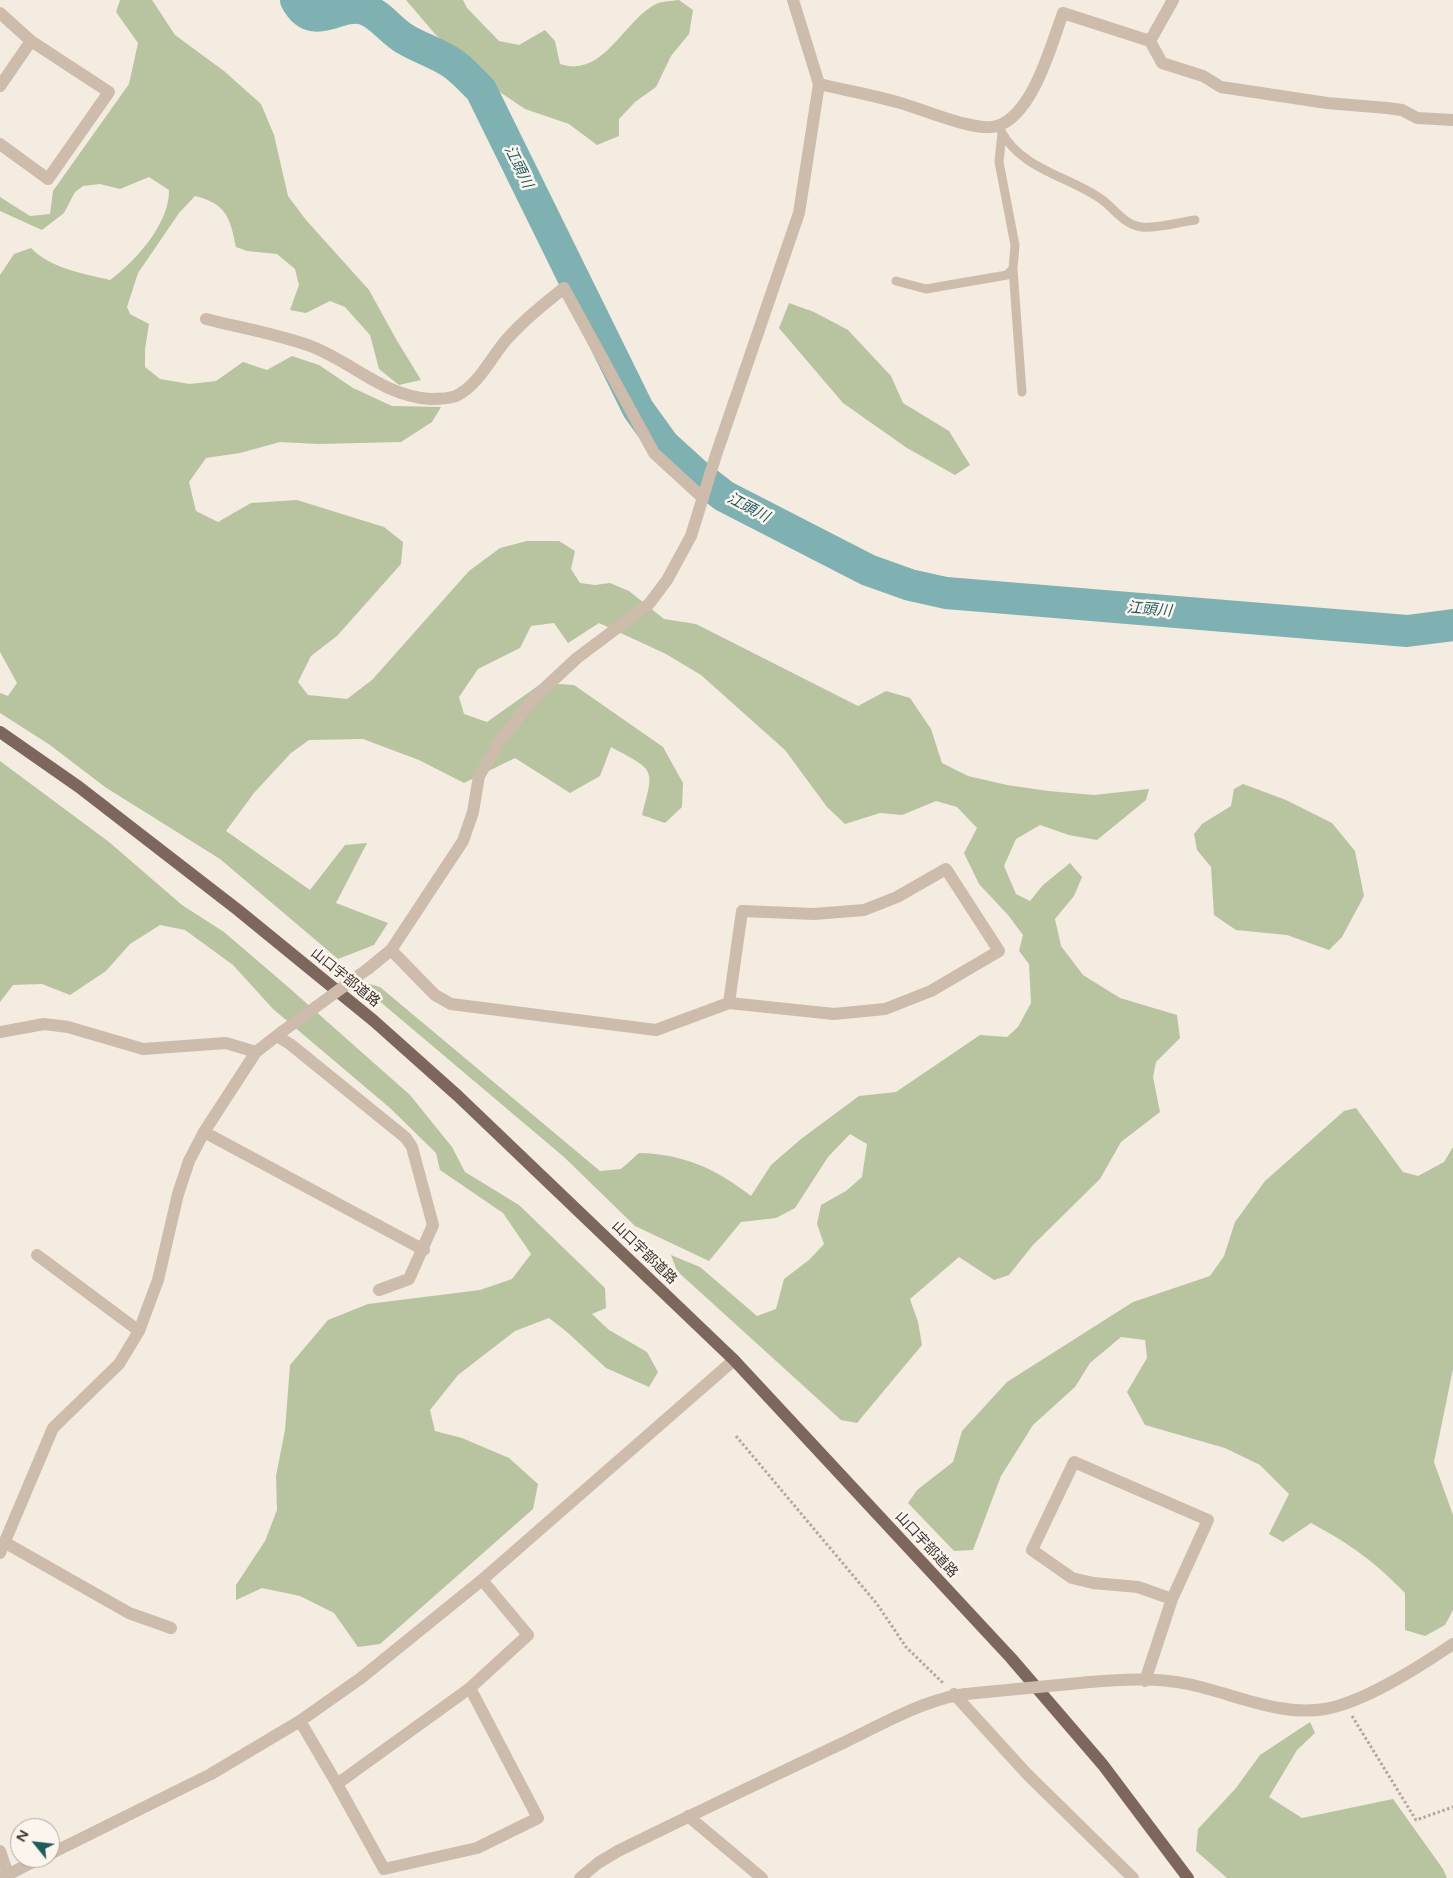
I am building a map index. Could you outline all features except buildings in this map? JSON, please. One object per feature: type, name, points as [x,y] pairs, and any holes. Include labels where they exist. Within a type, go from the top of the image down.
[{"type":"main road","name":"山口宇部道路","points":[[0,732],[79,787],[231,904],[374,1021],[458,1096],[734,1360],[1011,1658],[1103,1764],[1188,1878]]},
{"type":"street","points":[[1150,41],[1174,0]]},
{"type":"street","points":[[171,1628],[129,1612],[2,1548],[53,1428],[118,1364],[139,1331],[158,1280],[178,1194],[189,1161],[204,1132],[256,1052],[391,950],[463,841],[473,812],[479,776],[502,738],[534,698],[577,658],[649,604],[667,580],[691,536],[710,474],[799,213],[819,84],[792,1]]},
{"type":"street","points":[[0,13],[31,41],[109,92],[48,179],[0,144]]},
{"type":"street","points":[[819,84],[897,102],[962,123],[1000,130],[1036,87],[1063,14],[1150,41],[1162,64],[1203,76],[1221,88],[1327,103],[1402,110],[1417,118],[1453,120]]},
{"type":"street","points":[[0,86],[31,41]]},
{"type":"street","points":[[206,319],[315,348],[384,388],[413,398],[438,399],[456,396],[473,383],[507,339],[564,288],[654,453],[703,495]]},
{"type":"street","points":[[391,950],[435,995],[451,1004],[656,1030],[729,1003],[834,1014],[886,1008],[931,991],[998,951],[946,869],[897,897],[864,910],[814,914],[742,911],[729,1003]]},
{"type":"street","points":[[0,1032],[44,1024],[68,1027],[143,1049],[226,1043],[256,1052]]},
{"type":"street","points":[[280,1034],[398,1132],[412,1147],[433,1226],[424,1250],[409,1279],[380,1290]]},
{"type":"street","points":[[204,1132],[424,1250]]},
{"type":"street","points":[[36,1255],[139,1331]]},
{"type":"street","points":[[60,1849],[211,1774],[300,1722],[408,1642],[482,1580],[734,1360]]},
{"type":"street","points":[[1145,1681],[1172,1599],[1208,1520],[1074,1462],[1032,1550],[1072,1578],[1092,1583],[1138,1587],[1172,1599]]},
{"type":"street","points":[[337,1784],[470,1688],[528,1635],[482,1580]]},
{"type":"street","points":[[580,1878],[598,1862],[688,1816],[900,1716],[954,1694],[1123,1679],[1186,1683],[1263,1704],[1297,1710],[1323,1710],[1345,1705],[1426,1662],[1453,1644]]},
{"type":"street","points":[[300,1722],[384,1869],[478,1848],[538,1818],[470,1688]]},
{"type":"street","points":[[954,1694],[1027,1774],[1133,1878]]},
{"type":"street","points":[[688,1816],[762,1878]]},
{"type":"street","points":[[0,1851],[6,1877],[23,1868]]},
{"type":"lane","points":[[1000,130],[1014,149],[1030,162],[1102,199],[1130,223],[1142,227],[1195,220]]},
{"type":"lane","points":[[1000,130],[999,162],[1015,245],[1013,269],[1022,392]]},
{"type":"lane","points":[[896,282],[926,289],[1007,275],[1013,269]]},
{"type":"path","points":[[736,1436],[877,1604],[906,1647],[954,1694]]},
{"type":"path","points":[[1345,1705],[1416,1820],[1453,1807]]},
{"type":"green space","points":[[120,0],[152,0],[175,35],[224,71],[261,104],[274,135],[288,196],[306,220],[369,290],[421,380],[399,385],[379,369],[370,335],[345,307],[330,301],[306,313],[290,310],[299,285],[295,269],[277,254],[247,251],[236,247],[232,228],[225,214],[214,203],[195,196],[179,213],[138,273],[127,307],[130,314],[149,324],[145,349],[145,367],[160,379],[190,384],[216,381],[243,362],[267,370],[292,356],[319,365],[353,388],[392,406],[441,407],[432,422],[401,442],[319,444],[280,442],[240,453],[206,458],[189,482],[196,511],[218,522],[251,503],[297,500],[384,527],[403,542],[401,564],[337,636],[311,656],[298,682],[308,695],[347,699],[372,680],[469,571],[500,548],[527,541],[559,541],[575,551],[571,569],[580,583],[595,585],[610,583],[629,591],[664,619],[696,624],[858,706],[886,691],[910,698],[931,729],[942,763],[968,776],[1007,785],[1094,795],[1149,789],[1146,800],[1097,840],[1069,835],[1040,825],[1016,839],[1004,866],[1016,894],[1030,901],[1043,885],[1070,863],[1082,877],[1074,896],[1055,919],[1061,946],[1083,975],[1120,998],[1177,1015],[1180,1038],[1156,1062],[1153,1077],[1160,1112],[1121,1142],[1100,1179],[1033,1245],[1009,1275],[994,1280],[959,1257],[910,1299],[918,1322],[922,1345],[857,1423],[841,1420],[677,1271],[671,1255],[700,1267],[757,1316],[776,1309],[784,1279],[809,1260],[824,1244],[817,1224],[821,1205],[846,1191],[862,1177],[867,1144],[850,1134],[828,1157],[795,1208],[776,1218],[741,1222],[709,1261],[635,1226],[564,1157],[371,994],[366,983],[380,987],[600,1171],[621,1169],[639,1153],[671,1156],[712,1171],[751,1196],[771,1165],[801,1139],[859,1096],[896,1092],[980,1035],[1007,1037],[1018,1027],[1031,1003],[1029,964],[1019,951],[1023,935],[1008,915],[979,884],[964,853],[977,828],[957,807],[936,801],[902,815],[880,813],[845,824],[827,807],[785,750],[701,675],[666,654],[599,623],[568,643],[554,623],[531,626],[520,648],[478,669],[459,697],[464,714],[487,722],[542,683],[574,685],[663,747],[683,783],[682,807],[665,823],[642,815],[649,787],[650,779],[648,772],[644,766],[611,747],[600,776],[570,793],[515,758],[464,783],[419,760],[363,739],[309,740],[291,753],[254,793],[226,831],[310,890],[345,845],[367,843],[336,903],[388,923],[374,945],[338,959],[220,859],[105,787],[50,745],[0,713],[0,693],[8,696],[17,683],[0,652],[0,275],[14,254],[31,248],[47,261],[79,273],[110,280],[130,263],[149,241],[164,215],[168,203],[169,190],[149,177],[120,189],[100,184],[83,186],[75,192],[64,213],[42,230],[0,211],[0,197],[30,216],[50,214],[53,191],[129,84],[138,43],[116,12]]},
{"type":"green space","points":[[406,0],[463,0],[467,8],[499,41],[519,45],[545,30],[555,41],[560,64],[575,66],[589,63],[601,56],[644,12],[656,4],[679,0],[693,10],[689,34],[671,56],[656,87],[635,102],[619,119],[619,136],[597,145],[569,124],[525,109],[488,84],[435,34]]},
{"type":"green space","points":[[789,303],[814,312],[848,330],[891,376],[903,403],[949,431],[970,465],[955,475],[907,448],[843,403],[779,328]]},
{"type":"green space","points":[[0,761],[109,842],[182,905],[224,932],[410,1095],[452,1147],[465,1172],[519,1205],[605,1288],[606,1308],[592,1314],[609,1330],[647,1352],[658,1372],[649,1387],[606,1368],[549,1318],[515,1331],[458,1375],[430,1410],[435,1431],[462,1438],[509,1458],[538,1484],[533,1509],[380,1644],[358,1647],[334,1613],[300,1596],[262,1588],[236,1600],[236,1585],[265,1541],[277,1510],[276,1476],[285,1430],[290,1365],[328,1320],[368,1304],[480,1290],[512,1279],[531,1254],[503,1213],[440,1170],[436,1153],[390,1108],[273,1009],[233,965],[185,930],[160,925],[130,944],[106,971],[70,995],[42,984],[13,985],[0,1002]]},
{"type":"green space","points":[[1243,784],[1286,800],[1332,823],[1355,851],[1364,896],[1342,937],[1329,950],[1287,935],[1236,930],[1214,915],[1211,867],[1197,850],[1194,834],[1202,824],[1231,806],[1234,789]]},
{"type":"green space","points":[[1356,1108],[1403,1172],[1418,1176],[1444,1162],[1453,1147],[1453,1369],[1434,1462],[1453,1515],[1453,1610],[1445,1625],[1425,1636],[1405,1630],[1405,1593],[1361,1554],[1311,1523],[1283,1542],[1269,1534],[1289,1494],[1260,1465],[1225,1448],[1145,1425],[1127,1392],[1147,1358],[1145,1340],[1121,1337],[1090,1363],[1075,1387],[1033,1425],[1001,1476],[973,1550],[954,1551],[908,1503],[917,1490],[953,1462],[962,1431],[1007,1382],[1133,1302],[1210,1276],[1224,1256],[1235,1222],[1265,1181],[1344,1111]]},
{"type":"green space","points":[[1310,1722],[1315,1733],[1297,1750],[1269,1797],[1302,1818],[1393,1799],[1443,1869],[1447,1878],[1227,1878],[1196,1851],[1198,1829],[1236,1788],[1260,1755]]},
{"type":"waterway","name":"江頭川","points":[[296,0],[303,10],[311,15],[319,16],[354,8],[370,11],[405,39],[450,62],[481,90],[638,409],[664,445],[724,496],[868,570],[910,585],[946,593],[1407,631],[1453,625]]}]
